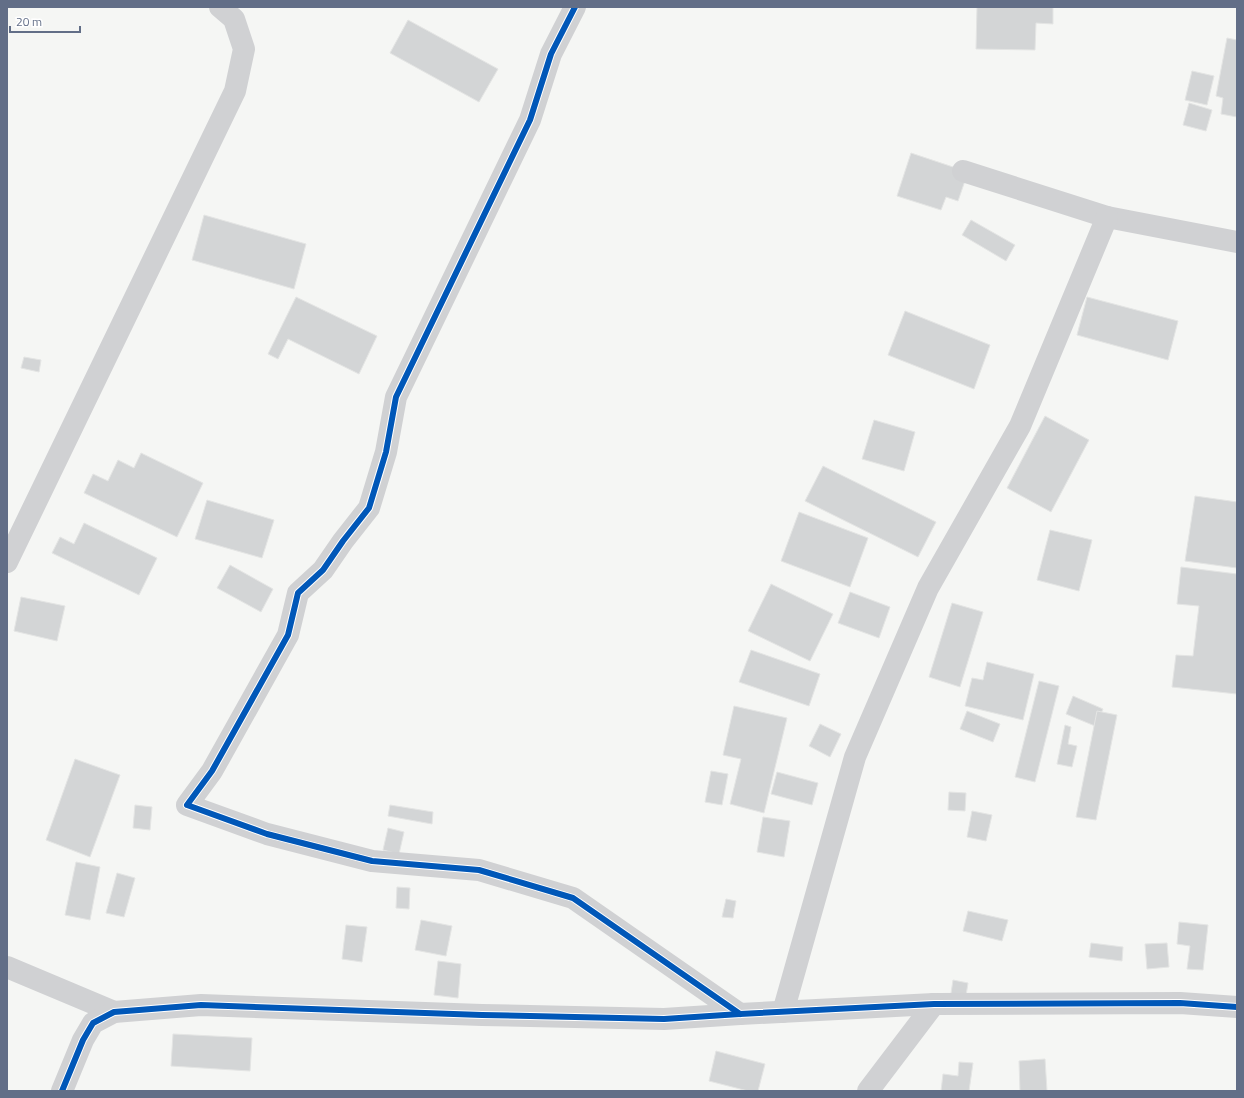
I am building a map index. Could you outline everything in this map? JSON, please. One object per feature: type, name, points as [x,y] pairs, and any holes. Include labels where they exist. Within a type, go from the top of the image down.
[{"type":"street","points":[[7,562],[235,91],[244,49],[234,19],[220,7]]},
{"type":"street","points":[[575,7],[552,54],[530,120],[396,397],[386,452],[369,508],[343,541],[323,570],[298,594],[288,635],[212,771],[187,805],[267,834],[372,861],[479,870],[573,898],[740,1014]]},
{"type":"street","points":[[964,171],[1107,217],[1237,242]]},
{"type":"street","points":[[783,1012],[855,757],[928,588],[1020,426],[1107,217]]},
{"type":"street","points":[[7,968],[114,1012]]},
{"type":"street","points":[[62,1091],[83,1040],[93,1023],[114,1012],[201,1005],[482,1015],[664,1019],[934,1004],[1180,1003],[1237,1007]]},
{"type":"street","points":[[868,1091],[934,1004]]},
{"type":"building","points":[[977,7],[1053,7],[1053,24],[1036,23],[1035,50],[976,49]]},
{"type":"building","points":[[408,20],[498,69],[479,102],[390,53]]},
{"type":"building","points":[[1227,38],[1237,40],[1237,117],[1221,114],[1223,98],[1216,96]]},
{"type":"building","points":[[1192,71],[1214,76],[1207,105],[1185,100]]},
{"type":"building","points":[[1189,103],[1212,110],[1206,131],[1183,125]]},
{"type":"building","points":[[911,153],[968,172],[958,201],[946,197],[941,210],[897,196]]},
{"type":"building","points":[[204,215],[306,244],[294,289],[192,260]]},
{"type":"building","points":[[971,220],[1015,245],[1006,261],[962,235]]},
{"type":"building","points":[[296,297],[377,336],[359,374],[288,339],[278,359],[268,354]]},
{"type":"building","points":[[1087,297],[1178,321],[1168,360],[1077,335]]},
{"type":"building","points":[[905,311],[990,345],[974,389],[888,355]]},
{"type":"building","points":[[24,357],[41,360],[39,372],[21,368]]},
{"type":"building","points":[[1045,416],[1089,440],[1051,512],[1007,488]]},
{"type":"building","points":[[874,420],[915,432],[904,471],[862,459]]},
{"type":"building","points":[[141,453],[203,483],[177,537],[84,493],[93,474],[108,481],[118,460],[134,468]]},
{"type":"building","points":[[823,466],[936,522],[918,557],[805,501]]},
{"type":"building","points":[[1195,496],[1237,502],[1237,568],[1185,561]]},
{"type":"building","points":[[207,500],[274,520],[262,558],[195,539]]},
{"type":"building","points":[[799,512],[868,538],[850,587],[781,561]]},
{"type":"building","points":[[84,523],[157,558],[139,595],[52,553],[60,537],[74,544]]},
{"type":"building","points":[[1050,530],[1092,540],[1079,591],[1037,580]]},
{"type":"building","points":[[230,565],[273,589],[261,612],[217,588]]},
{"type":"building","points":[[1181,567],[1237,574],[1237,694],[1172,687],[1176,655],[1193,656],[1199,606],[1177,604]]},
{"type":"building","points":[[771,584],[833,614],[810,661],[748,631]]},
{"type":"building","points":[[850,592],[890,607],[879,638],[838,623]]},
{"type":"building","points":[[21,597],[65,606],[57,641],[14,631]]},
{"type":"building","points":[[952,603],[983,612],[960,687],[929,677]]},
{"type":"building","points":[[751,650],[820,674],[809,706],[739,682]]},
{"type":"building","points":[[987,662],[1034,674],[1023,720],[965,706],[972,678],[983,680]]},
{"type":"building","points":[[1039,681],[1059,686],[1035,782],[1015,777]]},
{"type":"building","points":[[1073,696],[1103,709],[1095,726],[1066,714]]},
{"type":"building","points":[[734,706],[787,718],[764,813],[730,804],[741,759],[723,755]]},
{"type":"building","points":[[967,711],[1000,724],[993,742],[960,729]]},
{"type":"building","points":[[1097,711],[1117,715],[1096,820],[1076,817]]},
{"type":"building","points":[[820,724],[841,734],[830,757],[809,746]]},
{"type":"building","points":[[1065,725],[1071,727],[1068,744],[1077,746],[1072,767],[1057,764]]},
{"type":"building","points":[[75,759],[120,775],[90,857],[46,840]]},
{"type":"building","points":[[711,771],[728,774],[722,805],[705,802]]},
{"type":"building","points":[[777,772],[818,783],[812,805],[771,794]]},
{"type":"building","points":[[949,792],[966,793],[965,811],[948,810]]},
{"type":"building","points":[[135,805],[152,807],[150,830],[133,828]]},
{"type":"building","points":[[390,805],[433,812],[432,824],[388,816]]},
{"type":"building","points":[[972,811],[992,815],[986,841],[967,837]]},
{"type":"building","points":[[763,817],[790,821],[784,857],[757,852]]},
{"type":"building","points":[[388,828],[404,832],[399,854],[383,850]]},
{"type":"building","points":[[76,862],[100,867],[90,920],[65,915]]},
{"type":"building","points":[[117,873],[135,878],[124,917],[106,913]]},
{"type":"building","points":[[397,887],[410,888],[409,909],[396,908]]},
{"type":"building","points":[[726,899],[736,901],[733,918],[722,917]]},
{"type":"building","points":[[968,911],[1008,920],[1002,941],[963,931]]},
{"type":"building","points":[[421,920],[452,926],[446,956],[415,950]]},
{"type":"building","points":[[1179,922],[1208,925],[1203,970],[1187,969],[1190,946],[1177,944]]},
{"type":"building","points":[[346,925],[367,927],[362,962],[342,959]]},
{"type":"building","points":[[1091,943],[1123,947],[1122,961],[1089,957]]},
{"type":"building","points":[[1167,943],[1169,967],[1147,969],[1145,944]]},
{"type":"building","points":[[438,961],[461,964],[458,998],[434,995]]},
{"type":"building","points":[[953,980],[968,983],[965,1002],[950,1000]]},
{"type":"building","points":[[173,1034],[252,1038],[250,1071],[171,1066]]},
{"type":"building","points":[[716,1051],[765,1064],[758,1091],[748,1091],[709,1081]]},
{"type":"building","points":[[1045,1059],[1047,1091],[1020,1091],[1019,1061]]},
{"type":"building","points":[[959,1062],[973,1063],[969,1091],[941,1091],[943,1074],[958,1076]]},
{"type":"cycle path","points":[[575,7],[551,54],[530,120],[396,397],[386,452],[369,508],[343,541],[323,570],[298,593],[288,635],[212,771],[187,805],[267,834],[372,861],[479,870],[573,898],[740,1014]]},
{"type":"cycle path","points":[[62,1091],[83,1040],[93,1023],[114,1012],[201,1005],[482,1015],[664,1019],[934,1004],[1180,1003],[1237,1007]]}]
